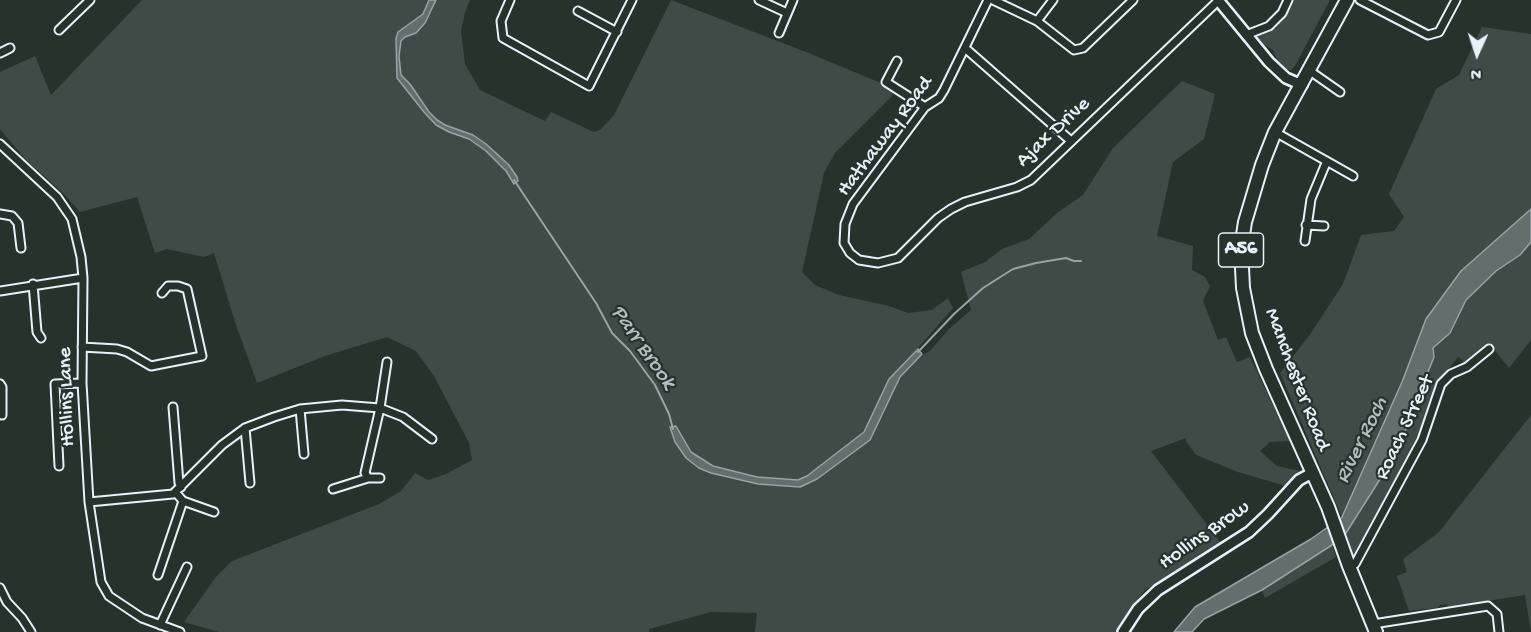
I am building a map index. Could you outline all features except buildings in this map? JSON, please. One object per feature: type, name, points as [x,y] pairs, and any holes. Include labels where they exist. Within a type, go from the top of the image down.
[{"type":"highway","name":"Manchester Road","points":[[1347,0],[1275,132],[1262,165],[1245,222],[1241,249],[1243,288],[1252,333],[1328,507],[1347,561]]},
{"type":"highway","name":"A56","points":[[1347,561],[1375,628]]},
{"type":"street","points":[[59,30],[90,0]]},
{"type":"street","points":[[510,0],[501,21],[503,38],[589,86],[632,0]]},
{"type":"street","points":[[759,0],[787,13]]},
{"type":"street","points":[[779,33],[793,0]]},
{"type":"street","name":"Hathaway Road","points":[[859,260],[850,253],[844,243],[849,213],[925,107],[939,98],[988,0]]},
{"type":"street","points":[[993,0],[1037,21],[1074,50],[1083,48],[1133,0]]},
{"type":"street","points":[[1037,21],[1053,0]]},
{"type":"street","points":[[1218,0],[1280,73],[1302,85]]},
{"type":"street","name":"Ajax Drive","points":[[859,260],[878,263],[898,258],[938,218],[951,209],[965,202],[1017,187],[1030,180],[1218,0]]},
{"type":"street","points":[[1246,35],[1269,26],[1282,13],[1288,0]]},
{"type":"street","points":[[1360,0],[1428,35],[1439,32],[1455,0]]},
{"type":"street","points":[[578,10],[617,32]]},
{"type":"street","points":[[0,53],[10,48]]},
{"type":"street","points":[[965,48],[1071,141]]},
{"type":"street","points":[[897,61],[886,82],[925,107]]},
{"type":"street","points":[[1310,71],[1340,92]]},
{"type":"street","points":[[1275,132],[1353,176]]},
{"type":"street","name":"Hollins Lane","points":[[0,144],[57,196],[72,219],[81,257],[83,278],[82,383],[89,502],[100,582],[109,596],[142,618],[180,632]]},
{"type":"street","points":[[1305,241],[1311,199],[1326,162]]},
{"type":"street","points":[[0,214],[12,216],[18,222],[21,248]]},
{"type":"street","points":[[1306,225],[1324,226]]},
{"type":"street","points":[[0,291],[33,284],[83,278]]},
{"type":"street","points":[[33,284],[37,332],[41,338]]},
{"type":"street","points":[[82,347],[117,349],[151,366],[202,356],[187,289],[168,286],[162,293]]},
{"type":"street","name":"Roach Street","points":[[1347,561],[1354,564],[1422,440],[1441,384],[1451,374],[1467,367],[1490,349]]},
{"type":"street","points":[[368,478],[365,473],[380,408],[387,362]]},
{"type":"street","points":[[59,466],[55,384],[82,383]]},
{"type":"street","points":[[0,384],[2,387],[2,415]]},
{"type":"street","points":[[89,502],[170,495],[179,490],[222,445],[245,428],[300,409],[332,405],[380,408],[403,417],[432,439]]},
{"type":"street","points":[[158,575],[183,501],[178,483],[173,407]]},
{"type":"street","points":[[300,409],[304,454]]},
{"type":"street","points":[[245,428],[250,483]]},
{"type":"street","name":"Hollins Brow","points":[[1123,632],[1138,609],[1158,590],[1249,532],[1299,480],[1312,474]]},
{"type":"street","points":[[333,489],[368,478],[380,478]]},
{"type":"street","points":[[183,501],[214,512]]},
{"type":"street","points":[[160,625],[187,567]]},
{"type":"street","points":[[0,588],[7,602],[31,632]]},
{"type":"street","points":[[1375,628],[1485,606],[1492,608],[1497,614],[1499,632]]},
{"type":"shaded area","points":[[142,0],[470,0],[461,31],[465,64],[480,90],[545,121],[551,112],[594,132],[601,129],[614,115],[671,0],[893,88],[892,96],[835,153],[824,173],[802,272],[815,285],[839,295],[889,306],[908,313],[932,310],[948,298],[953,308],[904,364],[930,351],[949,329],[971,310],[961,272],[985,262],[1002,249],[1029,239],[1057,213],[1083,195],[1113,148],[1182,81],[1215,94],[1204,139],[1173,162],[1157,236],[1193,246],[1192,270],[1205,277],[1210,286],[1203,301],[1218,340],[1226,337],[1237,362],[1250,357],[1290,441],[1270,442],[1260,451],[1277,466],[1300,471],[1286,486],[1238,472],[1196,455],[1186,438],[1151,451],[1221,543],[1145,590],[1117,632],[755,632],[757,613],[711,612],[649,629],[649,632],[219,632],[184,622],[216,577],[232,561],[379,504],[401,491],[415,473],[428,480],[446,474],[472,460],[469,443],[434,376],[416,351],[387,337],[325,356],[257,383],[214,253],[204,257],[167,249],[155,253],[137,197],[80,212],[65,195],[26,160],[0,129],[0,72],[35,56],[51,95]]},
{"type":"shaded area","points":[[429,0],[436,0],[425,23],[416,33],[401,41],[399,56],[401,75],[437,120],[473,135],[509,165],[517,177],[518,181],[514,184],[506,171],[486,151],[469,139],[436,125],[397,78],[396,39],[398,32],[423,14]]},
{"type":"shaded area","points":[[1293,0],[1330,0],[1291,70],[1285,69],[1278,62],[1273,50],[1257,37],[1276,28],[1284,19]]},
{"type":"shaded area","points":[[1482,27],[1531,34],[1531,210],[1426,319],[1402,382],[1342,517],[1280,373],[1309,336],[1343,284],[1361,235],[1394,231],[1404,217],[1389,194],[1436,89],[1459,75]]},
{"type":"shaded area","points":[[1531,209],[1531,242],[1520,255],[1496,271],[1466,300],[1450,333],[1433,348],[1434,357],[1401,446],[1346,533],[1332,545],[1262,590],[1204,619],[1192,632],[1174,632],[1195,607],[1311,539],[1342,517],[1402,382],[1426,319],[1461,271]]},
{"type":"shaded area","points":[[1531,242],[1531,340],[1509,368],[1492,347],[1459,369],[1463,360],[1458,357],[1440,380],[1420,437],[1354,556],[1346,533],[1401,446],[1434,357],[1433,349],[1450,333],[1466,300],[1496,271],[1520,255]]},
{"type":"shaded area","points":[[918,349],[922,354],[900,377],[870,440],[817,479],[800,487],[758,484],[711,473],[699,468],[686,458],[675,442],[670,427],[676,426],[691,452],[713,466],[757,477],[798,480],[807,476],[864,432],[889,379]]},
{"type":"shaded area","points":[[1531,415],[1531,632],[1525,595],[1449,607],[1445,604],[1437,608],[1409,611],[1397,576],[1407,572],[1403,559],[1439,532]]},
{"type":"shaded area","points":[[1332,545],[1336,557],[1265,598],[1262,590]]},
{"type":"waterway","name":"Parr Brook","points":[[514,180],[596,303],[612,333],[630,351],[655,385],[669,414],[673,429]]},
{"type":"waterway","name":"Parr Brook","points":[[918,352],[954,314],[983,288],[1013,269],[1066,258],[1081,261]]},
{"type":"water label","name":"River Roch","points":[[1363,441]]}]
